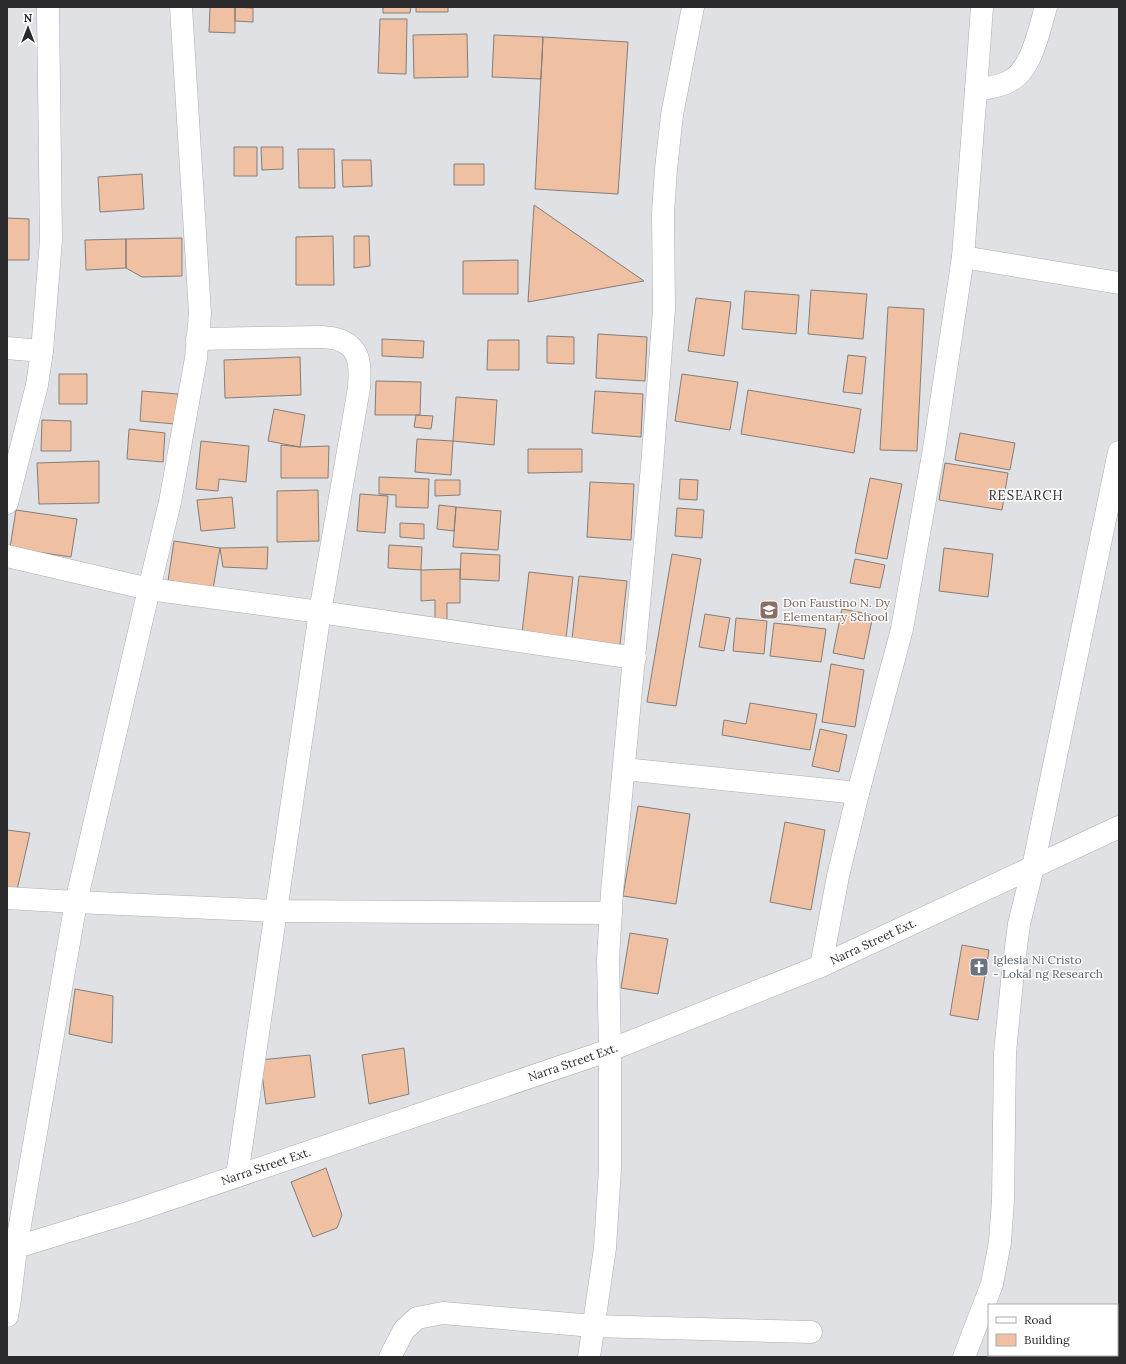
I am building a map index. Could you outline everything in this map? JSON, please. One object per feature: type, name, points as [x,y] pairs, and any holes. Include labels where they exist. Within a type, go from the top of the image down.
[{"type":"street","points":[[7,503],[38,385],[42,352],[51,240],[48,7]]},
{"type":"street","points":[[7,1316],[10,1299],[11,1249],[76,902],[170,502],[196,358],[200,312],[181,7]]},
{"type":"street","points":[[589,1357],[605,1248],[610,1169],[608,959],[652,466],[664,309],[663,213],[666,169],[672,115],[693,7]]},
{"type":"street","points":[[821,966],[838,876],[858,793],[902,629],[934,449],[963,257],[982,7]]},
{"type":"street","points":[[976,90],[996,87],[1011,80],[1025,68],[1033,50],[1046,7]]},
{"type":"street","points":[[963,257],[1119,283]]},
{"type":"street","points":[[198,339],[323,337],[341,340],[354,349],[360,364],[360,388],[320,612],[236,1176]]},
{"type":"street","points":[[7,348],[42,352]]},
{"type":"street","points":[[964,1357],[992,1284],[1000,1242],[1003,1200],[1005,1053],[1011,986],[1019,924],[1033,867],[1119,452]]},
{"type":"street","points":[[7,556],[149,589],[320,612],[635,658]]},
{"type":"street","points":[[624,770],[858,793]]},
{"type":"street","name":"Narra Street Ext.","points":[[11,1249],[134,1211],[610,1050],[821,966],[1002,883],[1119,827]]},
{"type":"street","points":[[7,898],[276,911],[611,913]]},
{"type":"street","points":[[390,1357],[404,1330],[418,1318],[443,1313],[593,1326],[811,1332]]},
{"type":"building","points":[[210,7],[235,7],[235,33],[209,32]]},
{"type":"building","points":[[235,7],[253,8],[253,22],[235,21]]},
{"type":"building","points":[[383,7],[411,7],[410,13],[383,13]]},
{"type":"building","points":[[416,7],[448,7],[448,12],[416,12]]},
{"type":"building","points":[[380,19],[407,19],[406,74],[378,73]]},
{"type":"building","points":[[467,34],[468,77],[414,78],[413,35]]},
{"type":"building","points":[[494,35],[543,37],[541,79],[492,77]]},
{"type":"building","points":[[543,37],[628,42],[618,194],[535,189]]},
{"type":"building","points":[[234,147],[257,147],[257,176],[234,176]]},
{"type":"building","points":[[261,147],[283,147],[283,169],[262,170]]},
{"type":"building","points":[[298,149],[334,149],[335,188],[299,188]]},
{"type":"building","points":[[342,160],[371,160],[372,186],[343,187]]},
{"type":"building","points":[[454,164],[484,164],[484,185],[454,185]]},
{"type":"building","points":[[142,174],[144,209],[100,212],[98,177]]},
{"type":"building","points":[[534,205],[644,281],[528,302]]},
{"type":"building","points":[[7,218],[29,219],[29,260],[7,260]]},
{"type":"building","points":[[333,236],[334,285],[296,285],[296,237]]},
{"type":"building","points":[[354,236],[369,236],[370,266],[354,268]]},
{"type":"building","points":[[182,238],[182,276],[142,277],[126,268],[126,239]]},
{"type":"building","points":[[126,239],[126,268],[86,270],[85,240]]},
{"type":"building","points":[[518,260],[518,294],[463,294],[463,261]]},
{"type":"building","points":[[811,290],[867,294],[863,339],[808,334]]},
{"type":"building","points":[[745,291],[799,295],[796,334],[742,329]]},
{"type":"building","points":[[696,298],[731,302],[724,356],[688,351]]},
{"type":"building","points":[[888,307],[924,309],[917,451],[880,450]]},
{"type":"building","points":[[598,334],[647,337],[645,381],[596,378]]},
{"type":"building","points":[[547,336],[574,337],[574,364],[547,363]]},
{"type":"building","points":[[382,339],[424,341],[423,358],[382,356]]},
{"type":"building","points":[[488,340],[519,340],[519,370],[487,370]]},
{"type":"building","points":[[848,355],[866,357],[862,394],[843,392]]},
{"type":"building","points":[[300,357],[301,395],[225,398],[224,360]]},
{"type":"building","points":[[59,374],[87,374],[87,404],[59,404]]},
{"type":"building","points":[[682,374],[738,382],[730,430],[675,421]]},
{"type":"building","points":[[376,381],[421,382],[420,415],[375,415]]},
{"type":"building","points":[[748,390],[861,409],[854,453],[741,434]]},
{"type":"building","points":[[142,391],[178,394],[175,424],[140,421]]},
{"type":"building","points":[[595,391],[643,394],[641,437],[592,433]]},
{"type":"building","points":[[456,397],[497,400],[494,445],[453,441]]},
{"type":"building","points":[[274,409],[305,415],[300,447],[268,441]]},
{"type":"building","points":[[416,415],[433,416],[431,429],[414,427]]},
{"type":"building","points":[[42,420],[71,421],[71,451],[41,451]]},
{"type":"building","points":[[129,429],[165,433],[163,462],[127,459]]},
{"type":"building","points":[[960,433],[1015,443],[1010,470],[955,460]]},
{"type":"building","points":[[417,439],[453,441],[451,475],[415,472]]},
{"type":"building","points":[[201,441],[249,446],[246,482],[219,479],[218,491],[196,489]]},
{"type":"building","points":[[281,445],[300,447],[329,446],[328,478],[281,478]]},
{"type":"building","points":[[528,449],[582,449],[582,472],[528,473]]},
{"type":"building","points":[[99,461],[99,503],[39,504],[37,463]]},
{"type":"building","points":[[945,463],[1008,473],[1002,510],[939,500]]},
{"type":"building","points":[[379,477],[429,479],[428,508],[396,507],[396,495],[379,494]]},
{"type":"building","points":[[870,478],[902,484],[887,559],[855,553]]},
{"type":"building","points":[[680,479],[698,480],[697,500],[679,499]]},
{"type":"building","points":[[435,480],[460,480],[460,495],[435,496]]},
{"type":"building","points":[[590,482],[634,484],[631,540],[587,537]]},
{"type":"building","points":[[318,490],[319,541],[277,542],[277,491]]},
{"type":"building","points":[[360,494],[388,496],[385,533],[357,531]]},
{"type":"building","points":[[232,497],[235,528],[201,531],[197,500]]},
{"type":"building","points":[[439,505],[456,507],[454,531],[437,529]]},
{"type":"building","points":[[456,507],[501,511],[498,550],[453,547]]},
{"type":"building","points":[[677,508],[704,510],[702,538],[675,536]]},
{"type":"building","points":[[16,510],[77,519],[71,557],[10,548]]},
{"type":"building","points":[[400,523],[424,524],[424,539],[400,537]]},
{"type":"building","points":[[174,541],[220,548],[213,589],[168,581]]},
{"type":"building","points":[[389,545],[422,547],[421,570],[388,568]]},
{"type":"building","points":[[268,547],[267,569],[223,567],[220,548]]},
{"type":"building","points":[[944,548],[993,554],[988,597],[939,591]]},
{"type":"building","points":[[461,553],[500,555],[499,581],[460,579]]},
{"type":"building","points":[[672,554],[701,559],[676,706],[647,702]]},
{"type":"building","points":[[855,559],[885,565],[880,588],[850,583]]},
{"type":"building","points":[[460,569],[460,603],[447,603],[447,620],[435,621],[435,600],[421,601],[421,570]]},
{"type":"building","points":[[529,572],[573,577],[566,638],[522,633]]},
{"type":"building","points":[[579,576],[627,581],[620,645],[572,639]]},
{"type":"building","points":[[842,609],[873,615],[864,659],[833,653]]},
{"type":"building","points":[[705,614],[730,618],[724,651],[699,647]]},
{"type":"building","points":[[736,618],[767,621],[764,654],[733,651]]},
{"type":"building","points":[[774,623],[826,629],[821,662],[770,656]]},
{"type":"building","points":[[831,664],[864,670],[855,727],[822,722]]},
{"type":"building","points":[[750,703],[817,714],[810,750],[722,735],[724,720],[746,724]]},
{"type":"building","points":[[820,729],[847,735],[839,772],[812,766]]},
{"type":"building","points":[[638,806],[690,814],[676,904],[623,896]]},
{"type":"building","points":[[785,822],[825,830],[811,910],[770,902]]},
{"type":"building","points":[[7,830],[30,833],[17,890],[7,887]]},
{"type":"building","points":[[630,933],[668,939],[658,994],[621,988]]},
{"type":"building","points":[[962,945],[989,950],[978,1020],[950,1015]]},
{"type":"building","points":[[75,989],[113,996],[112,1043],[69,1034]]},
{"type":"building","points":[[404,1048],[409,1094],[369,1104],[362,1055]]},
{"type":"building","points":[[310,1055],[315,1097],[266,1104],[260,1060]]},
{"type":"building","points":[[326,1168],[342,1215],[337,1228],[313,1237],[291,1182]]},
{"type":"place","name":"Don Faustino N. Dy Elementary School","points":[[769,610]]},
{"type":"place","name":"Iglesia Ni Cristo - Lokal ng Research","points":[[979,967]]},
{"type":"district","name":"RESEARCH","points":[[1026,495]]}]
